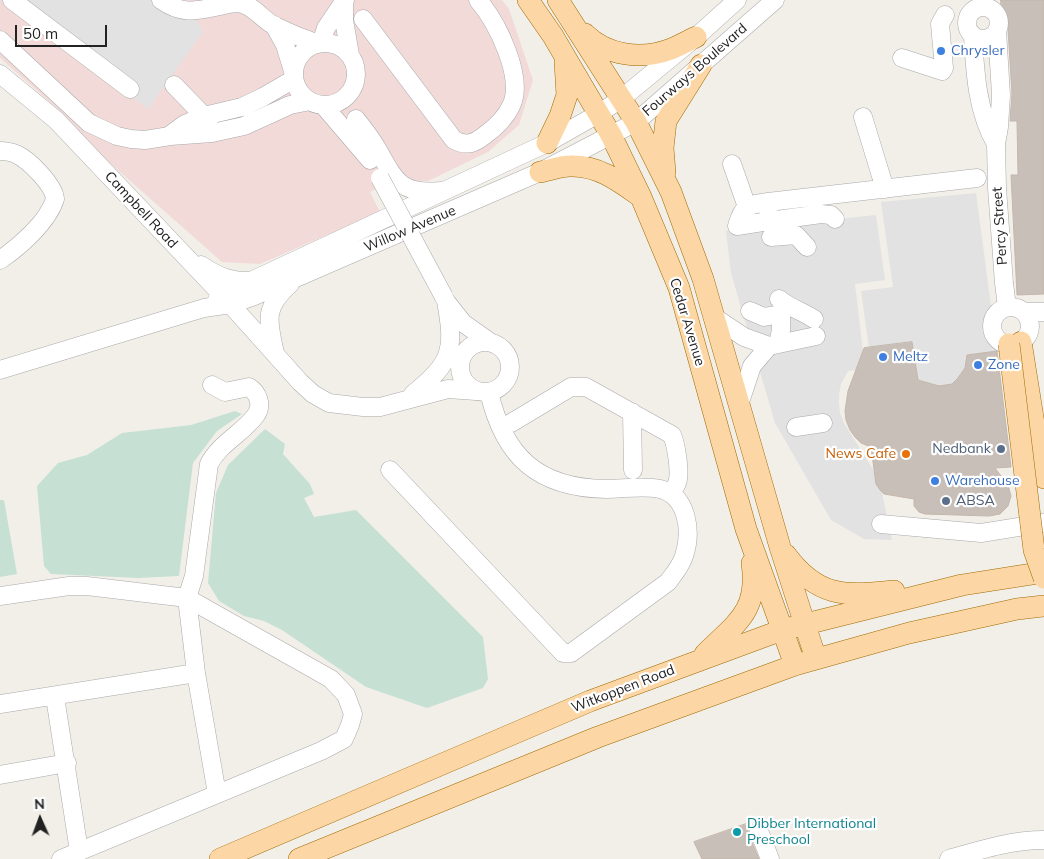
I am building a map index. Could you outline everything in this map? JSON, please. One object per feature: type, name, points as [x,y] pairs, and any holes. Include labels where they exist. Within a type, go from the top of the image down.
[{"type":"main road","name":"Cedar Avenue","points":[[528,0],[553,36],[611,135],[641,197],[679,288],[746,529],[795,666]]},
{"type":"main road","name":"Cedar Avenue","points":[[558,0],[636,122],[671,192],[703,279],[780,547],[816,659]]},
{"type":"main road","points":[[572,22],[598,45],[609,51],[637,55],[670,50],[696,37]]},
{"type":"main road","points":[[547,143],[560,116],[567,95],[564,56]]},
{"type":"main road","points":[[671,192],[664,169],[666,121],[701,65]]},
{"type":"main road","points":[[540,172],[570,166],[588,168],[602,172],[641,197]]},
{"type":"main road","points":[[1019,340],[1044,478]]},
{"type":"main road","points":[[1019,340],[1034,550],[1044,578]]},
{"type":"main road","points":[[699,660],[745,614],[752,598],[754,576],[746,529]]},
{"type":"main road","points":[[780,547],[798,570],[810,580],[824,588],[837,592],[855,594],[874,593],[962,585]]},
{"type":"main road","name":"Witkoppen Road","points":[[220,859],[590,701],[782,630],[962,585],[1044,572]]},
{"type":"main road","points":[[299,859],[598,737],[795,666],[908,633],[1017,609],[1044,606]]},
{"type":"street","points":[[12,0],[130,89]]},
{"type":"street","points":[[161,0],[171,8],[190,12],[228,4],[241,4],[253,9],[274,26],[319,43],[332,43],[350,55]]},
{"type":"street","points":[[363,19],[454,140],[462,144],[471,144],[500,124],[511,106],[516,89],[514,75],[502,39],[478,0]]},
{"type":"street","name":"Fourways Boulevard","points":[[598,114],[622,99],[737,0]]},
{"type":"street","name":"Fourways Boulevard","points":[[611,135],[636,122],[775,0]]},
{"type":"street","points":[[170,136],[185,124],[204,116],[242,107],[263,98],[294,75],[296,61],[301,53],[319,43],[326,28],[344,1]]},
{"type":"street","points":[[0,40],[89,123],[102,130],[116,136],[145,140],[212,133],[244,126],[290,105],[338,101],[350,92],[356,74],[350,55],[344,20],[344,1]]},
{"type":"street","points":[[990,5],[981,6],[978,24],[990,98]]},
{"type":"street","points":[[944,8],[956,24],[978,24]]},
{"type":"street","points":[[902,58],[942,71],[944,68],[940,24],[944,8]]},
{"type":"street","name":"Percy Street","points":[[978,24],[1000,49],[999,127],[996,144],[997,188],[1004,283],[1016,310],[1030,322],[1019,340]]},
{"type":"street","name":"Percy Street","points":[[978,24],[974,56],[979,95],[986,128],[996,144]]},
{"type":"street","points":[[274,26],[285,45],[298,90],[317,103],[370,160]]},
{"type":"street","name":"Campbell Road","points":[[0,74],[56,120],[227,300],[300,382],[314,394],[329,402],[344,406],[380,407],[448,389],[483,391]]},
{"type":"street","points":[[174,85],[204,116],[212,133]]},
{"type":"street","points":[[350,92],[356,119],[370,160],[448,303],[459,327],[460,372],[463,380],[469,387],[483,391],[501,386],[507,380],[510,372],[508,356],[504,350],[464,323],[448,303]]},
{"type":"street","name":"Willow Avenue","points":[[227,300],[251,281],[547,143],[598,114]]},
{"type":"street","points":[[863,116],[884,189]]},
{"type":"street","points":[[356,119],[369,134],[392,176],[400,183],[416,190],[433,192],[449,190]]},
{"type":"street","name":"Willow Avenue","points":[[0,370],[204,308],[298,277],[540,172],[611,135]]},
{"type":"street","points":[[0,151],[16,154],[29,162],[52,188],[55,199],[48,214],[14,251],[0,260]]},
{"type":"street","points":[[732,164],[747,207]]},
{"type":"street","points":[[807,247],[796,235],[770,229],[737,226],[740,213],[747,207],[755,204],[884,189],[972,184],[997,188]]},
{"type":"street","points":[[768,202],[770,229]]},
{"type":"street","points":[[770,229],[821,214],[831,215],[835,219]]},
{"type":"street","points":[[182,252],[214,274],[237,282],[251,281]]},
{"type":"street","points":[[275,354],[270,328],[270,311],[275,298],[298,277]]},
{"type":"street","points":[[739,405],[752,366],[773,345],[815,327],[802,312],[789,307],[779,299]]},
{"type":"street","points":[[407,399],[438,372],[450,352],[451,328],[448,303]]},
{"type":"street","points":[[1044,312],[1016,310],[997,313],[992,324],[995,335],[999,340],[1019,340],[1044,325]]},
{"type":"street","points":[[750,311],[757,316],[764,317],[781,314],[773,345]]},
{"type":"street","points":[[714,317],[744,337],[773,345]]},
{"type":"street","name":"Campbell Road","points":[[431,392],[452,374],[468,348],[474,344],[490,342]]},
{"type":"street","points":[[212,385],[225,392],[249,387],[259,400],[257,414],[214,455],[209,464],[194,576],[187,598],[196,673],[217,794]]},
{"type":"street","points":[[510,423],[571,387],[586,387],[672,435],[675,441],[678,482],[670,493]]},
{"type":"street","points":[[390,470],[563,653],[568,654],[587,642],[668,582],[678,570],[684,556],[687,541],[684,508],[678,499],[659,488],[606,488],[566,484],[536,472],[529,467],[504,437],[483,391]]},
{"type":"street","points":[[632,412],[633,470]]},
{"type":"street","points":[[796,427],[823,423]]},
{"type":"street","points":[[881,524],[981,533],[1044,523]]},
{"type":"street","points":[[0,596],[69,586],[87,586],[187,598],[331,679],[346,695],[353,714],[344,739],[321,751],[61,859]]},
{"type":"street","points":[[0,704],[55,697],[196,673]]},
{"type":"street","points":[[55,697],[67,763],[79,851]]},
{"type":"street","points":[[0,776],[67,763]]},
{"type":"street","points":[[758,831],[770,859]]},
{"type":"street","points":[[949,859],[997,845],[1044,840]]},
{"type":"shaded area","points":[[0,0],[502,0],[509,9],[533,80],[519,125],[488,152],[428,181],[415,181],[405,176],[370,192],[380,212],[260,264],[222,262],[103,157],[61,112],[0,58]]},
{"type":"shaded area","points":[[0,0],[185,0],[203,32],[148,109]]},
{"type":"shaded area","points":[[976,193],[997,351],[968,355],[965,368],[952,384],[939,386],[918,380],[912,342],[869,348],[861,291],[893,287],[881,202]]},
{"type":"shaded area","points":[[876,215],[885,280],[855,284],[865,369],[848,371],[841,384],[839,403],[844,423],[879,479],[892,540],[864,539],[831,520],[775,423],[731,273],[726,231]]},
{"type":"green space","points":[[235,411],[242,414],[217,431],[193,463],[179,576],[138,578],[51,574],[44,566],[37,486],[58,463],[87,455],[122,433],[191,425]]},
{"type":"green space","points":[[265,429],[285,444],[283,454],[310,484],[314,494],[304,498],[314,517],[356,510],[483,637],[488,679],[483,688],[427,708],[366,687],[282,630],[264,621],[244,616],[219,601],[208,583],[216,493],[228,465]]},
{"type":"green space","points":[[0,500],[4,500],[17,574],[0,577]]},
{"type":"building","points":[[1001,0],[1044,0],[1044,294],[1017,295],[1011,175],[1018,175],[1017,121],[1010,121],[1012,94],[1008,29],[1002,21]]},
{"type":"building","points":[[912,342],[918,380],[939,386],[952,384],[957,379],[965,368],[967,355],[997,351],[1011,467],[995,468],[1008,485],[1011,496],[1008,506],[1000,514],[989,516],[925,514],[919,512],[914,506],[914,499],[884,494],[876,484],[871,447],[861,443],[855,437],[846,420],[845,411],[848,391],[864,348]]},
{"type":"building","name":"Dibber International Preschool","points":[[749,823],[749,835],[759,859],[702,859],[694,842]]},
{"type":"place","name":"Chrysler","points":[[941,51]]},
{"type":"place","name":"Meltz","points":[[883,357]]},
{"type":"place","name":"Zone","points":[[978,365]]},
{"type":"place","name":"Nedbank","points":[[1001,449]]},
{"type":"place","name":"News Cafe","points":[[906,454]]},
{"type":"place","name":"Warehouse","points":[[935,481]]},
{"type":"place","name":"ABSA","points":[[946,501]]},
{"type":"place","name":"Dibber International Preschool","points":[[737,832]]}]
